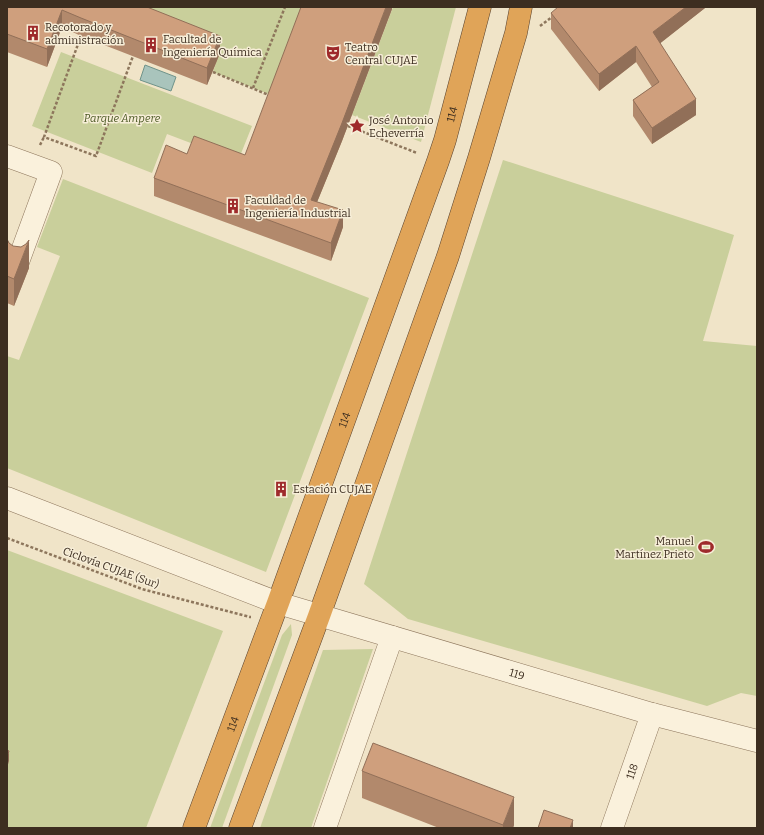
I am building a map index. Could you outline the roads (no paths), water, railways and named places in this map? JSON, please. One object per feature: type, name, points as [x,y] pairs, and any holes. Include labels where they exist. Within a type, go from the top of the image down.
[{"type":"highway","name":"114","points":[[194,828],[278,603],[438,161],[445,140],[480,7]]},
{"type":"highway","points":[[240,828],[319,616],[448,256],[516,33],[521,7]]},
{"type":"street","points":[[7,156],[51,172],[18,262]]},
{"type":"street","name":"119","points":[[7,498],[278,603],[652,714],[757,742]]},
{"type":"street","points":[[325,828],[392,637]]},
{"type":"street","name":"118","points":[[612,828],[652,714]]},
{"type":"water","points":[[145,65],[176,77],[171,91],[140,80]]},
{"type":"place","name":"Recotorado y administración","points":[[33,33]]},
{"type":"place","name":"Facultad de Ingeniería Química","points":[[151,45]]},
{"type":"place","name":"Teatro Central CUJAE","points":[[333,53]]},
{"type":"place","name":"José Antonio Echeverría","points":[[357,126]]},
{"type":"place","name":"Faculdad de Ingeniería Industrial","points":[[233,206]]},
{"type":"place","name":"Estación CUJAE","points":[[281,489]]},
{"type":"place","name":"Manuel Martínez Prieto","points":[[706,547]]},
{"type":"park label","name":"Parque Ampere","points":[[122,118]]}]
